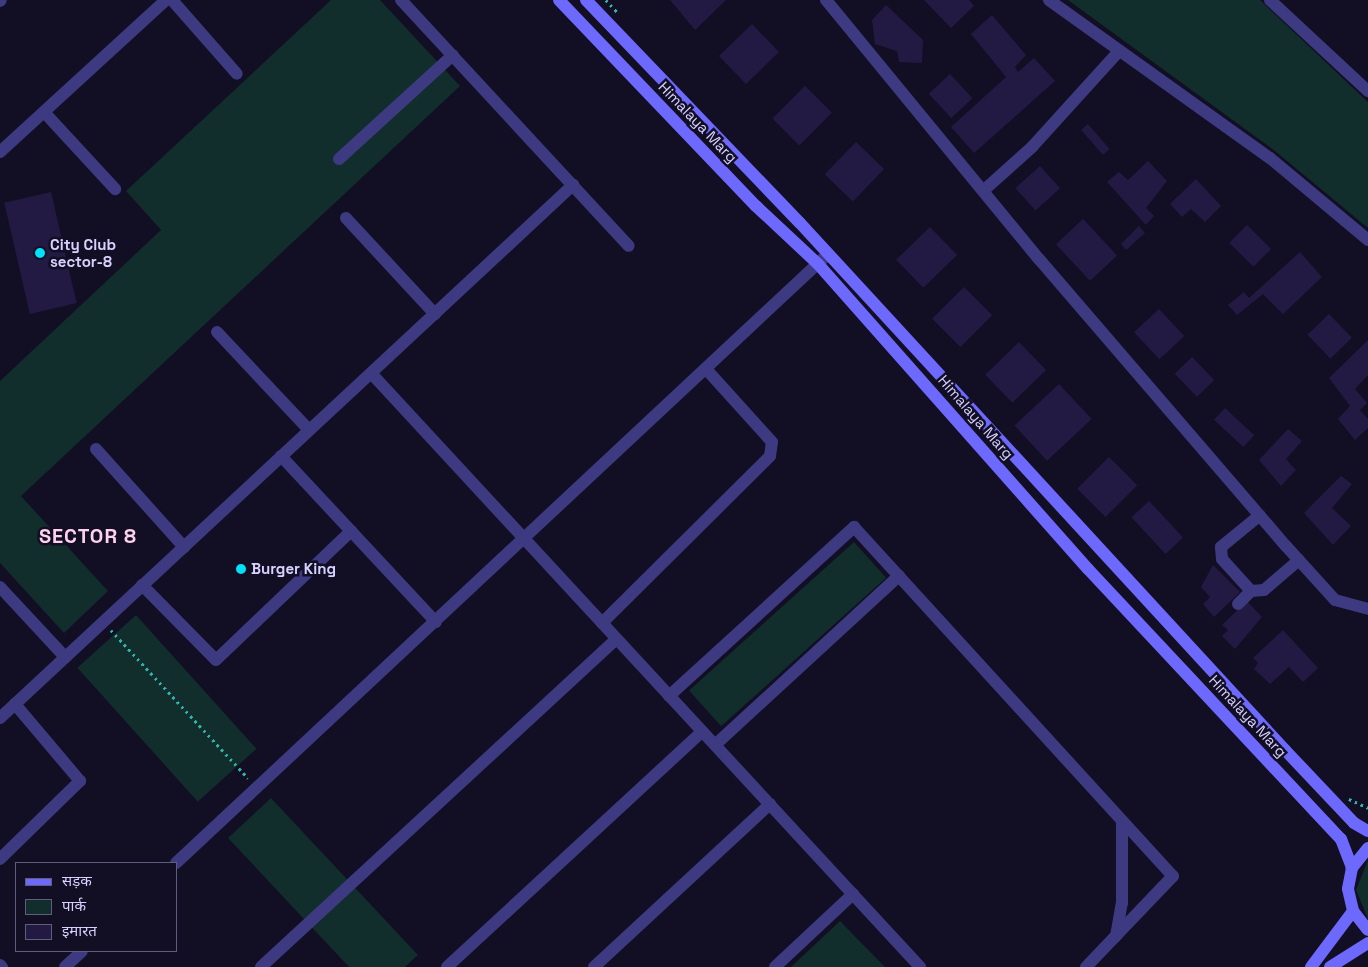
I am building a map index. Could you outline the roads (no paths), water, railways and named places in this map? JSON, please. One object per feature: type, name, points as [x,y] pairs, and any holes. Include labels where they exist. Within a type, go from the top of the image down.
[{"type":"main road","name":"Himalaya Marg","points":[[558,0],[756,206],[818,264],[1088,569],[1341,839],[1352,868]]},
{"type":"main road","name":"Himalaya Marg","points":[[586,0],[828,254],[1278,743],[1354,823],[1368,832]]},
{"type":"main road","points":[[1368,848],[1352,868],[1348,889],[1353,911],[1368,930]]},
{"type":"main road","points":[[1312,967],[1353,911]]},
{"type":"main road","points":[[1330,967],[1368,943]]},
{"type":"street","points":[[0,152],[166,0]]},
{"type":"street","points":[[172,0],[237,74]]},
{"type":"street","points":[[401,0],[629,246]]},
{"type":"street","points":[[1049,0],[1119,52],[1270,158],[1368,240]]},
{"type":"street","points":[[1270,0],[1368,91]]},
{"type":"street","points":[[829,1],[983,191],[1335,600],[1368,610]]},
{"type":"street","points":[[983,191],[1032,147],[1119,52]]},
{"type":"street","points":[[339,159],[453,56]]},
{"type":"street","points":[[44,112],[115,189]]},
{"type":"street","points":[[0,718],[573,185]]},
{"type":"street","points":[[346,218],[435,314]]},
{"type":"street","points":[[177,862],[828,254]]},
{"type":"street","points":[[217,332],[309,430]]},
{"type":"street","points":[[602,623],[770,456],[772,442],[706,369]]},
{"type":"street","points":[[371,373],[920,967]]},
{"type":"street","points":[[96,449],[184,547]]},
{"type":"street","points":[[281,456],[436,622]]},
{"type":"street","points":[[1251,592],[1222,559],[1221,548],[1260,515]]},
{"type":"street","points":[[669,696],[854,527],[1173,876],[1086,967]]},
{"type":"street","points":[[142,585],[216,660],[351,531]]},
{"type":"street","points":[[1238,604],[1251,592],[1264,590],[1300,560]]},
{"type":"street","points":[[715,745],[899,576]]},
{"type":"street","points":[[0,587],[65,657]]},
{"type":"street","points":[[261,967],[616,639]]},
{"type":"street","points":[[0,858],[80,780],[15,704]]},
{"type":"street","points":[[447,967],[702,732]]},
{"type":"street","points":[[594,967],[770,804]]},
{"type":"street","points":[[1116,936],[1122,903],[1122,821]]},
{"type":"street","points":[[774,967],[852,894]]},
{"type":"street","points":[[65,967],[81,952]]},
{"type":"place","name":"City Club sector-8","points":[[40,253]]},
{"type":"place","name":"Burger King","points":[[241,569]]},
{"type":"district","name":"SECTOR 8","points":[[88,536]]}]
